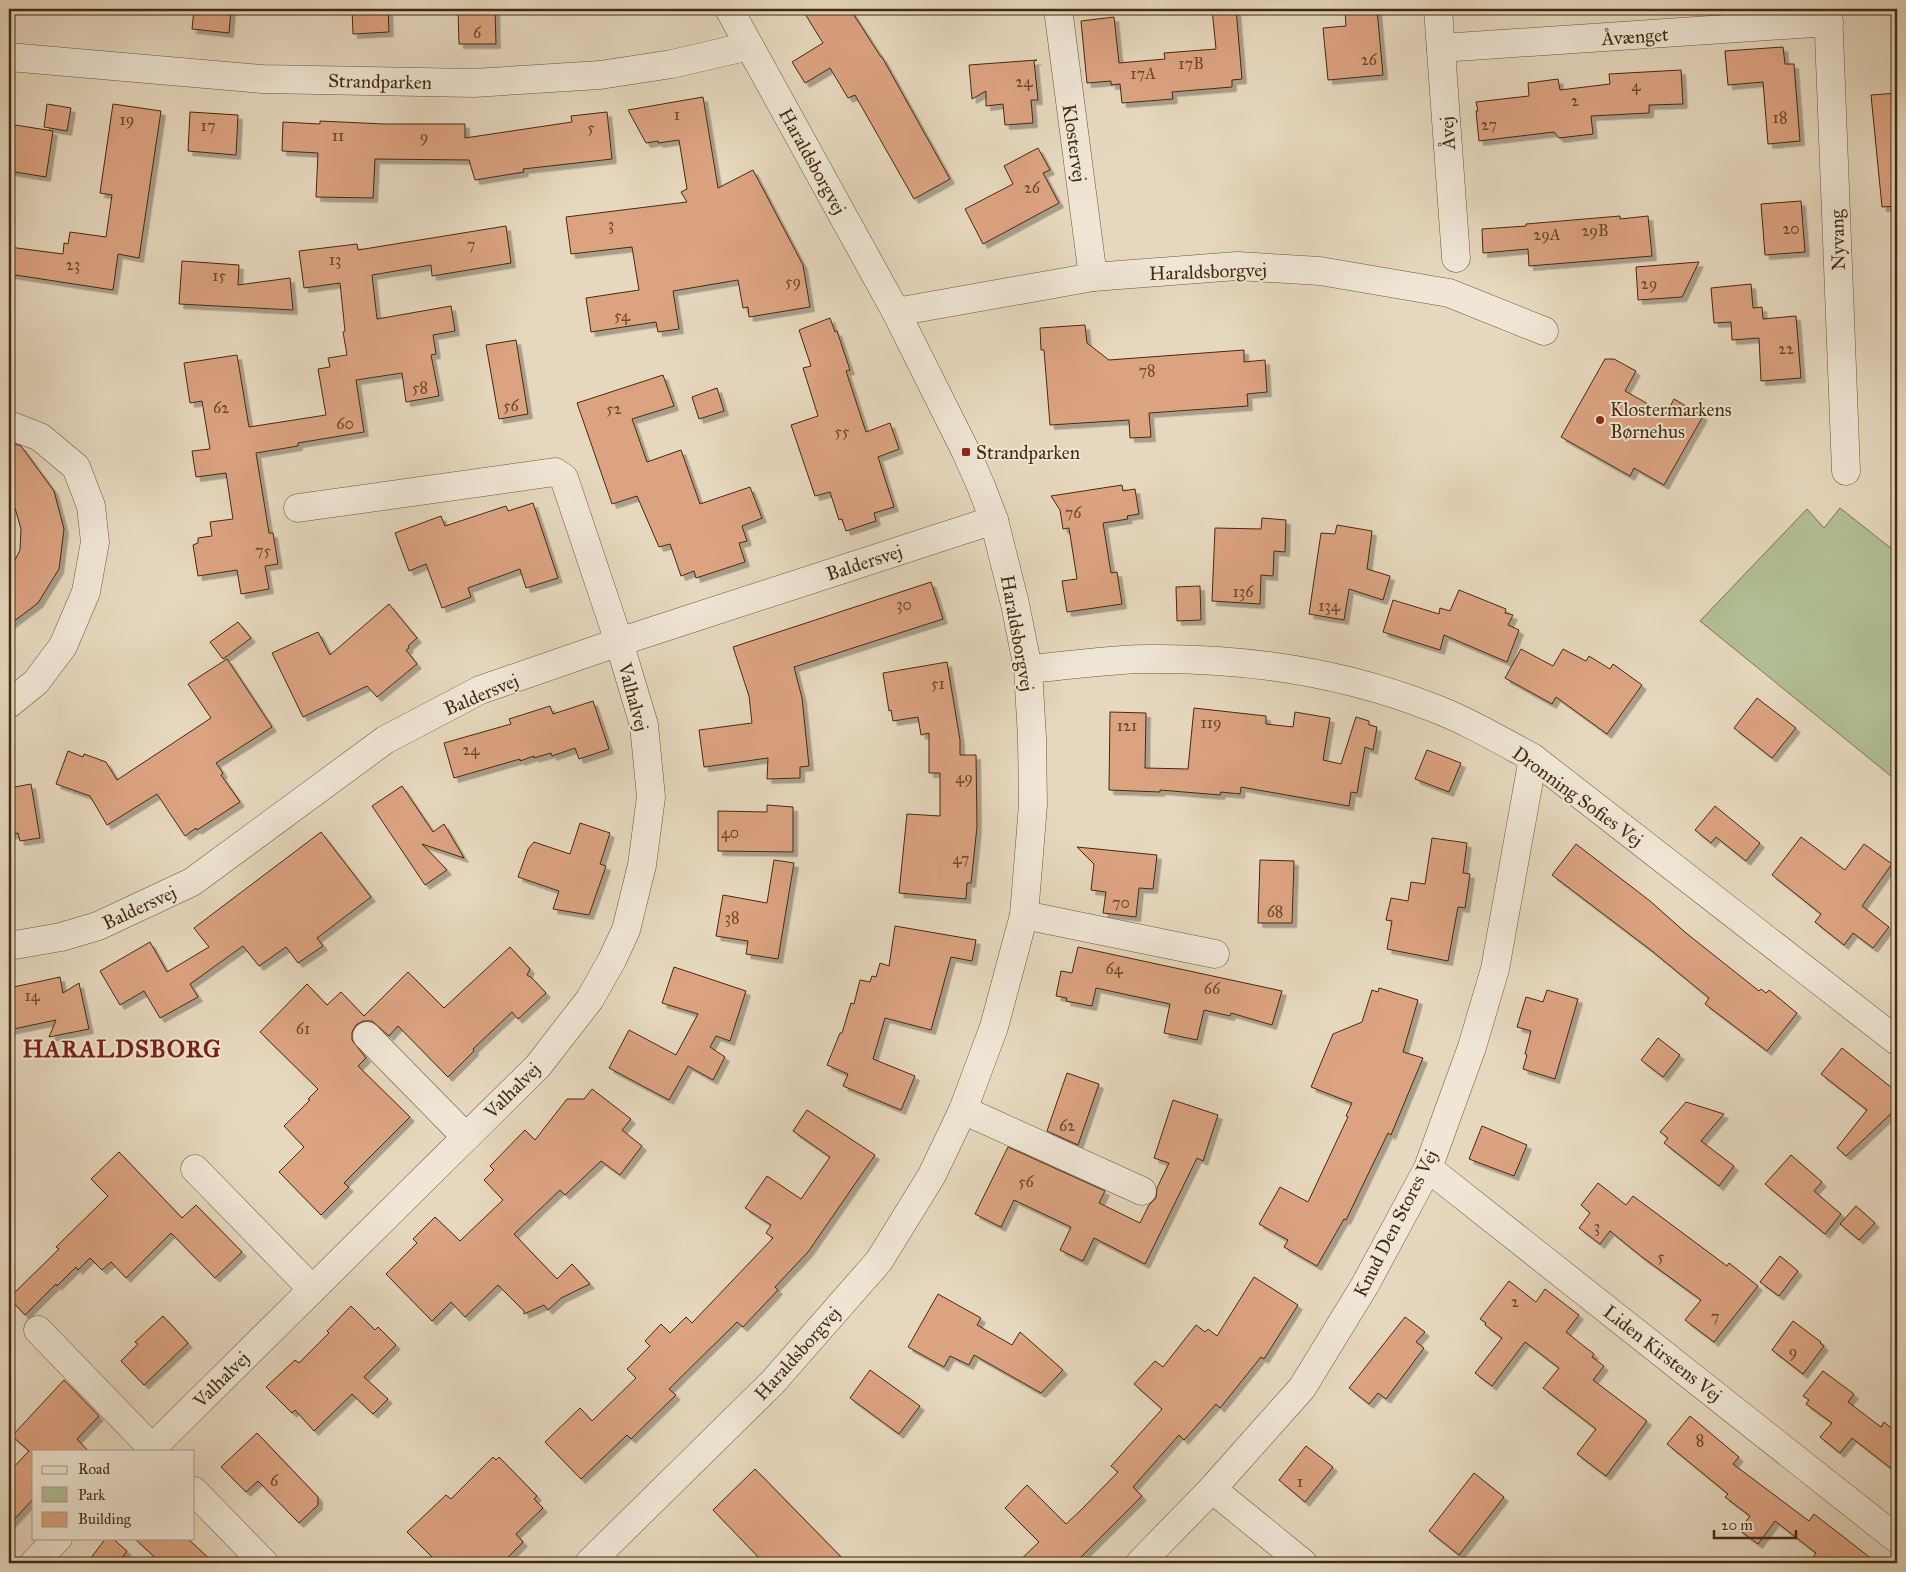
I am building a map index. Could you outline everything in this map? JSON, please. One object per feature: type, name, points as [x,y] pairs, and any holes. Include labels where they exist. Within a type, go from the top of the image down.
[{"type":"street","name":"Haraldsborgvej","points":[[589,1563],[772,1383],[879,1260],[932,1175],[963,1110],[994,1027],[1024,916],[1033,805],[1028,669],[1016,604],[994,520],[970,461],[896,312],[729,9]]},
{"type":"street","name":"Klostervej","points":[[1058,9],[1093,277]]},
{"type":"street","name":"Åvej","points":[[1438,9],[1456,258]]},
{"type":"street","name":"Åvænget","points":[[1440,48],[1829,15]]},
{"type":"street","name":"Nyvang","points":[[1829,15],[1846,471]]},
{"type":"street","name":"Strandparken","points":[[9,57],[262,79],[474,83],[600,75],[672,64],[749,46]]},
{"type":"street","name":"Haraldsborgvej","points":[[896,312],[1093,277],[1237,266],[1320,271],[1449,293],[1544,331]]},
{"type":"street","points":[[9,425],[40,437],[76,467],[91,506],[95,542],[86,592],[63,646],[36,682],[9,704]]},
{"type":"street","name":"Valhalvej","points":[[38,1330],[152,1450],[538,1066],[584,1006],[612,960],[626,930],[642,865],[651,797],[644,725],[619,642],[564,478],[555,472],[298,508]]},
{"type":"street","name":"Baldersvej","points":[[9,946],[60,937],[98,926],[192,882],[385,740],[480,690],[619,642],[994,520]]},
{"type":"street","name":"Dronning Sofies Vej","points":[[1028,669],[1154,659],[1245,662],[1336,677],[1432,707],[1533,758],[1897,1041]]},
{"type":"street","name":"Knud Den Stores Vej","points":[[1140,1563],[1212,1489],[1302,1388],[1365,1285],[1428,1168],[1472,1048],[1495,969],[1533,758]]},
{"type":"street","points":[[1024,916],[1215,954]]},
{"type":"street","points":[[367,1036],[466,1137]]},
{"type":"street","points":[[963,1110],[1142,1191]]},
{"type":"street","name":"Liden Kirstens Vej","points":[[1428,1168],[1897,1539]]},
{"type":"street","points":[[195,1169],[312,1290]]},
{"type":"street","points":[[1212,1489],[1303,1563]]},
{"type":"street","points":[[195,1492],[264,1563]]},
{"type":"street","points":[[34,1563],[56,1540]]},
{"type":"green space","points":[[1840,508],[1897,553],[1897,781],[1700,621],[1807,509],[1824,528]]},
{"type":"building","points":[[194,9],[231,9],[229,33],[192,29]]},
{"type":"building","points":[[352,9],[388,9],[389,32],[353,34]]},
{"type":"building","points":[[458,9],[495,9],[496,44],[459,44]]},
{"type":"building","points":[[802,9],[850,9],[882,57],[950,179],[914,199],[855,95],[848,98],[830,68],[805,83],[792,62],[823,43]]},
{"type":"building","points":[[1212,9],[1236,9],[1242,79],[1232,80],[1232,87],[1172,92],[1173,99],[1122,103],[1120,84],[1111,85],[1111,81],[1087,83],[1081,21],[1114,17],[1119,63],[1165,59],[1164,53],[1216,49]]},
{"type":"building","points":[[1345,9],[1377,9],[1383,75],[1328,80],[1323,28],[1346,26]]},
{"type":"building","points":[[1783,47],[1785,64],[1794,64],[1800,141],[1768,144],[1763,82],[1728,85],[1725,51]]},
{"type":"building","points":[[1037,60],[1034,61],[1038,100],[1031,100],[1033,123],[1005,125],[1003,104],[986,106],[986,91],[972,99],[969,65]]},
{"type":"building","points":[[1681,70],[1683,104],[1649,105],[1649,113],[1591,116],[1593,134],[1559,138],[1554,132],[1479,141],[1476,102],[1529,96],[1528,83],[1558,79],[1560,90],[1610,84],[1609,74]]},
{"type":"building","points":[[1897,93],[1897,206],[1882,207],[1871,95]]},
{"type":"building","points":[[703,97],[718,188],[753,170],[803,265],[810,307],[749,317],[748,307],[743,308],[738,280],[673,291],[679,329],[658,332],[656,322],[591,332],[586,298],[639,290],[632,247],[571,254],[566,217],[687,202],[681,192],[687,189],[679,140],[646,143],[628,110]]},
{"type":"building","points":[[47,104],[71,108],[67,131],[44,127]]},
{"type":"building","points":[[113,104],[161,111],[139,258],[118,254],[113,290],[9,274],[9,247],[63,254],[64,243],[68,244],[70,232],[106,237],[112,195],[100,193]]},
{"type":"building","points":[[190,112],[238,115],[236,155],[188,151]]},
{"type":"building","points":[[607,112],[612,159],[523,169],[524,172],[475,180],[469,160],[375,159],[373,198],[316,197],[318,153],[282,151],[283,122],[320,124],[320,121],[384,124],[465,124],[465,138],[572,122],[571,116]]},
{"type":"building","points":[[9,124],[53,131],[46,177],[9,171]]},
{"type":"building","points":[[1038,148],[1050,170],[1043,173],[1059,203],[983,244],[965,209],[1013,184],[1004,166]]},
{"type":"building","points":[[1801,201],[1805,252],[1765,255],[1761,204]]},
{"type":"building","points":[[1620,216],[1620,219],[1648,216],[1652,256],[1529,266],[1528,249],[1483,253],[1482,229]]},
{"type":"building","points":[[506,226],[511,263],[432,276],[431,265],[372,275],[377,319],[451,306],[455,331],[433,335],[436,354],[431,355],[439,396],[406,402],[402,373],[356,380],[364,432],[298,443],[298,446],[256,453],[269,533],[273,533],[278,564],[265,566],[269,589],[241,594],[237,570],[198,576],[193,545],[198,543],[198,538],[212,536],[210,522],[233,519],[226,473],[196,477],[192,451],[210,449],[202,401],[190,403],[184,363],[237,355],[249,427],[326,415],[318,369],[330,367],[328,358],[347,355],[343,332],[345,331],[340,283],[304,288],[299,251],[357,244],[358,250]]},
{"type":"building","points":[[182,261],[239,265],[238,285],[290,278],[293,310],[179,304]]},
{"type":"building","points":[[1699,262],[1682,297],[1638,300],[1636,267]]},
{"type":"building","points":[[1751,284],[1753,308],[1762,307],[1763,319],[1796,316],[1801,378],[1761,381],[1759,338],[1732,340],[1731,322],[1714,323],[1711,288]]},
{"type":"building","points":[[830,318],[835,332],[837,331],[850,370],[846,371],[866,432],[890,423],[899,449],[878,457],[894,507],[874,513],[876,521],[846,531],[842,519],[839,520],[830,492],[815,496],[791,425],[818,416],[803,368],[811,366],[799,330]]},
{"type":"building","points":[[1085,325],[1087,343],[1109,360],[1244,350],[1244,362],[1265,360],[1267,392],[1247,394],[1248,406],[1149,413],[1151,437],[1130,438],[1129,420],[1050,425],[1044,350],[1041,350],[1040,328]]},
{"type":"building","points":[[516,340],[528,414],[499,419],[486,345]]},
{"type":"building","points":[[1605,359],[1614,359],[1636,371],[1625,391],[1666,414],[1674,399],[1703,416],[1664,485],[1634,468],[1630,476],[1561,437]]},
{"type":"building","points":[[663,375],[674,406],[632,419],[647,462],[681,450],[700,504],[750,487],[762,518],[742,526],[747,541],[739,543],[745,562],[696,578],[694,571],[681,576],[670,544],[659,547],[637,496],[612,504],[577,403]]},
{"type":"building","points":[[717,388],[724,411],[699,419],[692,397]]},
{"type":"building","points":[[9,442],[21,446],[54,491],[64,529],[59,569],[38,603],[9,625],[9,572],[20,550],[21,529],[15,508],[9,501]]},
{"type":"building","points":[[1122,485],[1123,491],[1135,489],[1139,514],[1127,516],[1128,519],[1103,523],[1111,573],[1117,572],[1122,604],[1067,612],[1062,581],[1077,579],[1069,528],[1063,529],[1060,510],[1051,496]]},
{"type":"building","points":[[533,503],[558,578],[526,588],[520,569],[468,588],[471,597],[442,608],[426,564],[409,571],[395,533],[441,516],[445,526],[506,506],[508,511]]},
{"type":"building","points":[[1262,518],[1286,520],[1285,552],[1274,551],[1273,576],[1261,575],[1260,604],[1212,601],[1215,528],[1261,529]]},
{"type":"building","points":[[1337,525],[1372,531],[1367,569],[1390,576],[1383,600],[1349,589],[1344,620],[1309,614],[1321,533],[1335,534]]},
{"type":"building","points":[[931,582],[943,619],[794,667],[802,698],[809,766],[800,767],[800,778],[767,779],[768,758],[704,767],[699,730],[752,723],[749,696],[733,647]]},
{"type":"building","points":[[1200,586],[1201,620],[1177,621],[1176,587]]},
{"type":"building","points":[[1459,590],[1506,609],[1505,613],[1513,615],[1508,625],[1519,630],[1507,662],[1444,635],[1440,650],[1383,632],[1393,600],[1439,614],[1440,608],[1450,611]]},
{"type":"building","points":[[389,604],[417,638],[406,650],[417,664],[377,697],[367,686],[303,717],[272,653],[318,632],[330,655]]},
{"type":"building","points":[[238,622],[251,638],[223,659],[210,642]]},
{"type":"building","points":[[1521,649],[1553,666],[1563,649],[1586,661],[1589,656],[1610,669],[1613,664],[1642,685],[1607,734],[1556,697],[1552,704],[1505,678]]},
{"type":"building","points":[[227,659],[272,727],[216,763],[223,773],[221,775],[240,802],[185,836],[157,794],[107,825],[90,796],[56,784],[68,751],[83,757],[84,754],[106,762],[117,780],[211,718],[188,684]]},
{"type":"building","points":[[947,662],[960,740],[960,755],[976,755],[977,827],[971,883],[967,883],[966,899],[899,893],[907,814],[940,816],[940,773],[929,773],[929,733],[921,735],[918,717],[893,721],[891,710],[889,711],[883,673]]},
{"type":"building","points":[[1757,698],[1796,728],[1772,758],[1734,728]]},
{"type":"building","points":[[593,701],[609,749],[579,759],[575,748],[552,756],[551,753],[520,761],[520,759],[454,778],[444,743],[511,724],[509,719],[550,706],[553,714]]},
{"type":"building","points":[[1194,708],[1266,716],[1266,724],[1293,727],[1295,712],[1330,718],[1323,760],[1341,764],[1356,717],[1369,721],[1369,725],[1377,727],[1373,750],[1365,747],[1357,793],[1351,792],[1349,806],[1241,787],[1240,794],[1221,792],[1220,795],[1160,790],[1160,792],[1109,790],[1110,712],[1146,713],[1145,768],[1188,769]]},
{"type":"building","points":[[1427,750],[1461,763],[1449,792],[1415,779]]},
{"type":"building","points":[[31,784],[40,838],[20,841],[18,833],[9,835],[9,788]]},
{"type":"building","points":[[402,786],[433,832],[444,824],[464,858],[422,844],[447,870],[425,885],[372,806]]},
{"type":"building","points":[[767,805],[793,807],[793,852],[718,851],[718,811],[767,812]]},
{"type":"building","points":[[1715,806],[1760,843],[1746,861],[1716,837],[1711,843],[1695,830]]},
{"type":"building","points":[[580,823],[610,833],[600,864],[606,866],[589,915],[553,909],[559,891],[518,877],[528,849],[534,842],[570,854]]},
{"type":"building","points":[[321,832],[371,897],[317,938],[323,946],[298,963],[286,947],[259,966],[243,946],[190,984],[198,997],[160,1018],[144,991],[120,1005],[100,971],[150,942],[167,972],[209,947],[194,928]]},
{"type":"building","points":[[1801,837],[1845,870],[1864,844],[1892,864],[1862,906],[1889,927],[1873,948],[1853,933],[1844,945],[1815,922],[1821,914],[1772,875]]},
{"type":"building","points":[[1432,838],[1467,843],[1463,873],[1470,874],[1465,908],[1458,907],[1448,961],[1387,949],[1392,921],[1386,920],[1391,898],[1408,901],[1411,882],[1425,884]]},
{"type":"building","points":[[1576,844],[1650,901],[1686,933],[1759,991],[1761,989],[1766,993],[1769,990],[1797,1013],[1767,1051],[1705,1004],[1709,998],[1652,951],[1552,875]]},
{"type":"building","points":[[1077,847],[1157,855],[1153,889],[1139,888],[1136,917],[1103,913],[1106,892],[1091,890],[1094,864]]},
{"type":"building","points":[[774,860],[794,863],[778,959],[746,954],[748,941],[716,936],[723,895],[767,903]]},
{"type":"building","points":[[1260,860],[1294,861],[1292,923],[1258,923]]},
{"type":"building","points":[[895,926],[976,940],[972,961],[951,957],[931,1030],[885,1018],[873,1059],[915,1076],[901,1110],[843,1086],[848,1074],[827,1065],[840,1033],[842,1033],[851,1003],[854,1004],[860,980],[870,982],[872,976],[876,977],[880,963],[889,966]]},
{"type":"building","points":[[510,947],[530,969],[527,975],[546,993],[518,1019],[512,1012],[473,1049],[474,1051],[448,1077],[398,1026],[389,1036],[372,1021],[363,1021],[356,1025],[352,1032],[352,1040],[366,1058],[358,1066],[410,1117],[344,1183],[349,1187],[321,1215],[279,1172],[304,1147],[284,1126],[310,1100],[308,1099],[318,1089],[260,1032],[307,984],[327,1005],[341,992],[364,1016],[408,972],[444,1008]]},
{"type":"building","points":[[1078,947],[1282,991],[1272,1025],[1231,1013],[1230,1016],[1204,1010],[1197,1040],[1164,1033],[1170,1004],[1096,988],[1092,1006],[1066,1001],[1067,998],[1056,996],[1061,971],[1072,973]]},
{"type":"building","points":[[674,967],[746,991],[730,1041],[716,1036],[710,1047],[725,1057],[713,1080],[688,1066],[669,1100],[609,1068],[629,1030],[676,1055],[698,1014],[662,1003]]},
{"type":"building","points":[[60,977],[63,993],[79,983],[89,1029],[49,1037],[56,1020],[9,1030],[9,988]]},
{"type":"building","points":[[1379,988],[1418,1000],[1403,1052],[1423,1058],[1391,1135],[1388,1133],[1346,1220],[1344,1219],[1317,1266],[1284,1247],[1288,1240],[1259,1224],[1280,1187],[1308,1202],[1348,1117],[1346,1116],[1352,1103],[1311,1087],[1333,1034],[1362,1022],[1372,990],[1378,992]]},
{"type":"building","points":[[1547,990],[1578,999],[1555,1079],[1523,1069],[1531,1031],[1517,1027],[1526,997],[1543,1002]]},
{"type":"building","points":[[1658,1038],[1680,1055],[1663,1077],[1641,1060]]},
{"type":"building","points":[[1842,1048],[1897,1092],[1897,1108],[1846,1156],[1837,1148],[1867,1110],[1821,1074]]},
{"type":"building","points":[[1067,1073],[1099,1084],[1078,1145],[1047,1131]]},
{"type":"building","points":[[592,1089],[631,1119],[622,1130],[642,1146],[620,1175],[601,1161],[565,1195],[560,1190],[514,1234],[557,1279],[572,1264],[590,1284],[561,1298],[548,1310],[544,1305],[524,1314],[524,1311],[498,1285],[465,1317],[451,1302],[432,1321],[386,1274],[417,1243],[413,1239],[435,1217],[460,1241],[503,1200],[484,1180],[494,1170],[490,1166],[525,1130],[535,1140],[567,1099],[584,1099]]},
{"type":"building","points":[[1173,1100],[1218,1115],[1203,1161],[1197,1158],[1145,1264],[1094,1238],[1083,1261],[1060,1250],[1071,1227],[1014,1200],[1001,1227],[975,1214],[1008,1147],[1105,1191],[1099,1203],[1140,1223],[1149,1205],[1156,1198],[1157,1188],[1169,1163],[1154,1158]]},
{"type":"building","points":[[1686,1102],[1724,1114],[1701,1141],[1734,1166],[1719,1186],[1664,1143],[1668,1138],[1660,1132]]},
{"type":"building","points":[[807,1110],[875,1155],[808,1252],[775,1287],[778,1290],[743,1327],[737,1322],[669,1389],[676,1395],[631,1439],[627,1435],[581,1479],[545,1442],[580,1408],[592,1421],[636,1378],[627,1369],[650,1346],[645,1341],[661,1324],[670,1333],[686,1317],[692,1323],[773,1238],[766,1233],[771,1225],[745,1208],[767,1176],[801,1199],[830,1157],[793,1131]]},
{"type":"building","points":[[1482,1126],[1527,1145],[1514,1176],[1469,1159]]},
{"type":"building","points":[[119,1152],[182,1218],[196,1205],[242,1252],[215,1278],[171,1233],[126,1278],[111,1262],[102,1270],[90,1258],[78,1270],[76,1267],[57,1286],[56,1284],[25,1315],[9,1298],[59,1249],[56,1247],[108,1196],[91,1179]]},
{"type":"building","points":[[1791,1155],[1822,1182],[1814,1191],[1841,1214],[1825,1234],[1765,1184]]},
{"type":"building","points":[[1598,1183],[1626,1205],[1633,1196],[1727,1266],[1729,1263],[1758,1286],[1714,1342],[1685,1320],[1701,1300],[1610,1231],[1600,1244],[1579,1228],[1590,1213],[1581,1205]]},
{"type":"building","points":[[1856,1206],[1875,1223],[1859,1240],[1840,1224]]},
{"type":"building","points":[[1780,1256],[1798,1271],[1779,1296],[1760,1282]]},
{"type":"building","points":[[1254,1277],[1298,1305],[1264,1359],[1261,1357],[1220,1408],[1216,1404],[1184,1440],[1179,1435],[1133,1487],[1142,1496],[1075,1563],[1017,1563],[1039,1542],[1005,1508],[1027,1485],[1066,1524],[1118,1472],[1111,1466],[1162,1409],[1134,1384],[1155,1361],[1163,1367],[1196,1325],[1205,1332],[1208,1329],[1217,1336]]},
{"type":"building","points":[[1509,1281],[1536,1302],[1545,1289],[1579,1315],[1566,1332],[1594,1354],[1592,1357],[1604,1366],[1593,1380],[1647,1421],[1606,1476],[1577,1454],[1596,1429],[1543,1388],[1559,1368],[1525,1342],[1492,1386],[1475,1373],[1502,1338],[1480,1319]]},
{"type":"building","points":[[938,1294],[981,1318],[977,1325],[1012,1345],[1020,1332],[1063,1370],[1041,1393],[974,1355],[969,1365],[950,1356],[944,1367],[908,1347]]},
{"type":"building","points":[[351,1306],[375,1330],[378,1327],[396,1345],[364,1377],[388,1399],[373,1414],[352,1394],[314,1431],[295,1410],[292,1413],[266,1387],[295,1360],[299,1363],[329,1333],[327,1331]]},
{"type":"building","points":[[163,1316],[188,1343],[144,1385],[121,1361],[138,1344],[135,1342]]},
{"type":"building","points":[[1405,1317],[1425,1332],[1416,1342],[1424,1348],[1386,1399],[1378,1393],[1369,1404],[1349,1388]]},
{"type":"building","points":[[1793,1321],[1824,1346],[1803,1374],[1772,1350]]},
{"type":"building","points":[[870,1370],[920,1406],[899,1434],[850,1398]]},
{"type":"building","points":[[1823,1371],[1854,1394],[1848,1402],[1881,1427],[1884,1422],[1897,1433],[1897,1473],[1852,1438],[1840,1453],[1820,1437],[1832,1423],[1806,1404],[1809,1400],[1803,1396]]},
{"type":"building","points":[[64,1380],[99,1416],[77,1439],[87,1450],[32,1450],[32,1500],[9,1525],[9,1472],[29,1451],[12,1436]]},
{"type":"building","points":[[1690,1416],[1739,1457],[1733,1464],[1809,1521],[1814,1514],[1877,1563],[1809,1563],[1816,1553],[1775,1521],[1758,1544],[1739,1530],[1750,1516],[1725,1497],[1728,1494],[1667,1444]]},
{"type":"building","points":[[257,1433],[318,1497],[318,1505],[299,1523],[258,1481],[246,1492],[221,1467]]},
{"type":"building","points":[[1306,1446],[1333,1467],[1305,1502],[1279,1480]]},
{"type":"building","points":[[493,1457],[496,1460],[499,1457],[537,1496],[534,1499],[543,1508],[516,1534],[523,1542],[502,1563],[438,1563],[407,1532],[446,1495],[451,1499]]},
{"type":"building","points":[[755,1469],[847,1563],[764,1563],[713,1510]]},
{"type":"building","points":[[1474,1473],[1504,1497],[1459,1555],[1429,1531]]},
{"type":"building","points":[[104,1540],[114,1540],[127,1551],[118,1563],[87,1563]]},
{"type":"building","points":[[136,1540],[189,1540],[214,1563],[161,1563]]},
{"type":"place","name":"Klostermarkens Børnehus","points":[[1600,420]]},
{"type":"place","name":"Strandparken","points":[[966,452]]},
{"type":"district","name":"HARALDSBORG","points":[[122,1049]]}]
